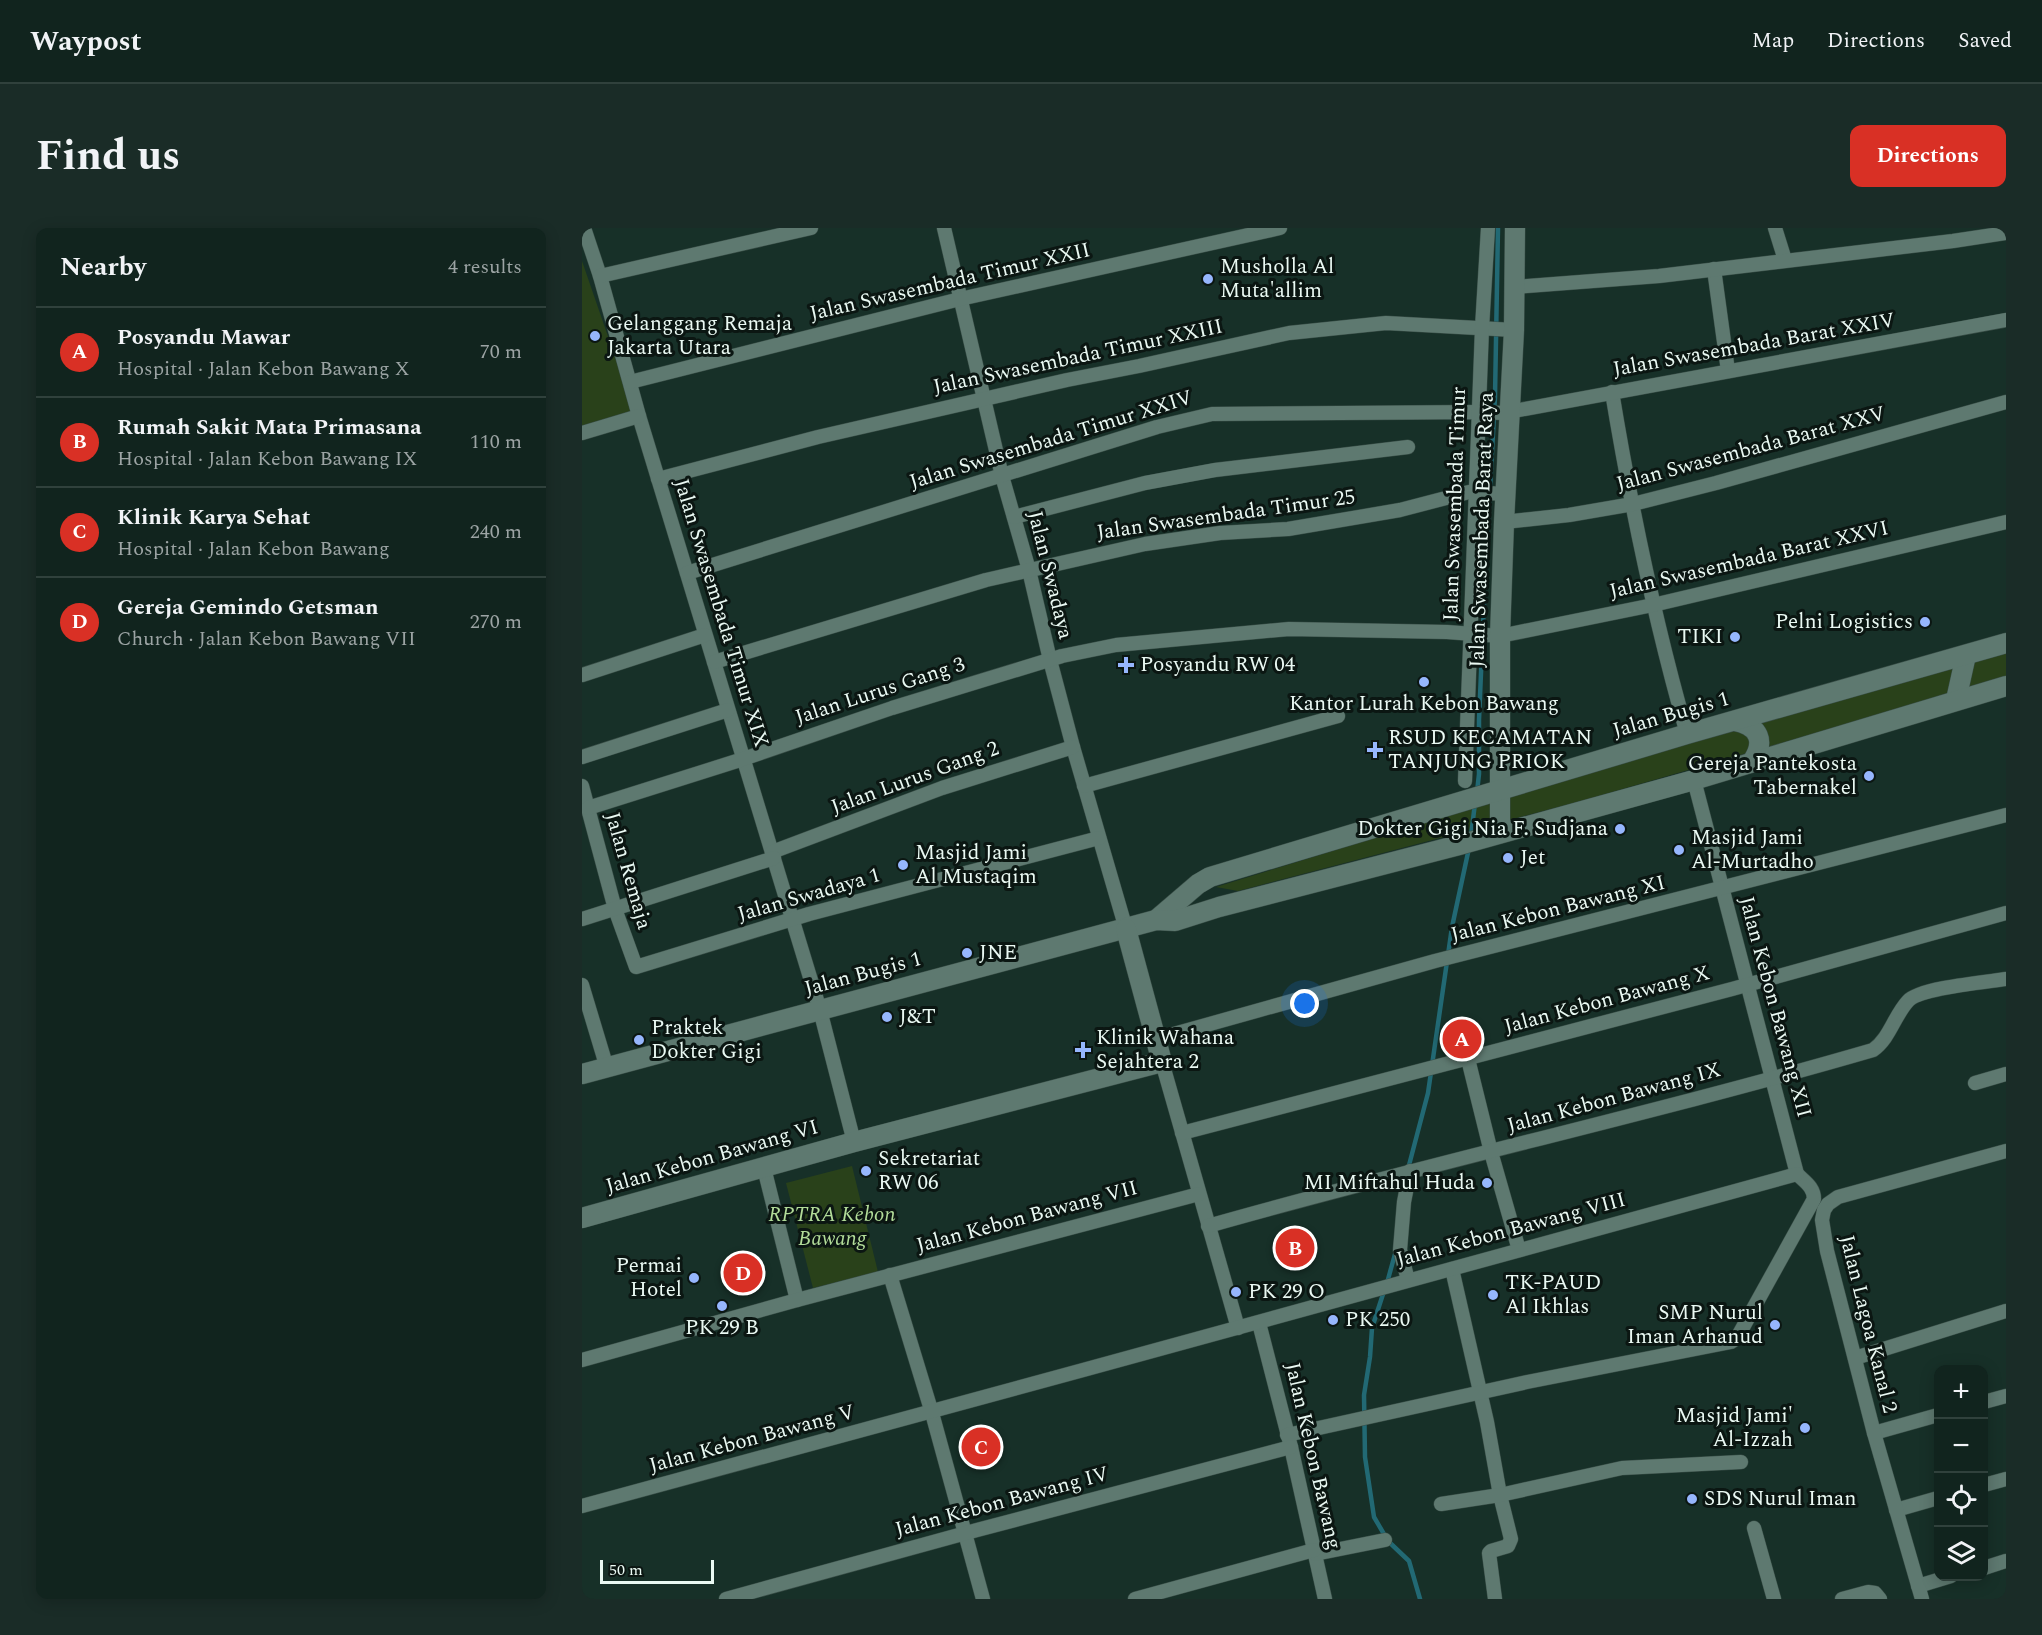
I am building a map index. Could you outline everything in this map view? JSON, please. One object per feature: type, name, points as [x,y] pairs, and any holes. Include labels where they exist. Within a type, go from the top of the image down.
[{"type":"street","points":[[600,276],[811,228]]},
{"type":"street","name":"Jalan Swadaya","points":[[944,228],[1002,476],[1029,570],[1072,747],[1126,928]]},
{"type":"street","name":"Jalan Swasembada Timur XXII","points":[[630,382],[960,299],[1280,228]]},
{"type":"street","name":"Jalan Swasembada Timur","points":[[1465,781],[1484,412],[1484,328],[1488,228]]},
{"type":"street","name":"Jalan Swasembada Barat Raya","points":[[1495,835],[1498,636],[1504,522],[1503,493],[1515,287],[1515,228]]},
{"type":"street","points":[[1775,228],[1785,260]]},
{"type":"street","name":"Jalan Swasembada Timur XIX","points":[[589,229],[639,416],[820,1010]]},
{"type":"street","points":[[1515,287],[1714,269],[2006,233]]},
{"type":"street","points":[[1714,269],[1728,371]]},
{"type":"street","name":"Jalan Swasembada Barat XXIV","points":[[1507,413],[2006,320]]},
{"type":"street","name":"Jalan Swasembada Timur XXIII","points":[[658,479],[818,437],[1289,333],[1386,323],[1511,330]]},
{"type":"street","points":[[1612,392],[1624,467],[1634,504],[1653,604],[1687,734]]},
{"type":"street","name":"Jalan Swasembada Barat XXV","points":[[1504,522],[1569,515],[1634,504],[2006,402]]},
{"type":"street","name":"Jalan Swasembada Timur XXIV","points":[[687,573],[1157,427],[1212,414],[1507,413]]},
{"type":"street","points":[[582,433],[639,416]]},
{"type":"street","points":[[1014,517],[1135,485],[1204,472],[1408,447]]},
{"type":"street","name":"Jalan Swasembada Timur 25","points":[[714,662],[987,580],[1145,544],[1220,533],[1288,529],[1400,510],[1469,492],[1503,493]]},
{"type":"street","name":"Jalan Swasembada Barat XXVI","points":[[1473,634],[1498,636],[1653,604],[2006,522]]},
{"type":"street","name":"Jalan Lurus Gang 3","points":[[588,808],[892,708],[1050,660],[1116,645],[1289,629],[1473,634]]},
{"type":"street","points":[[582,675],[705,635]]},
{"type":"street","name":"Jalan Bugis 1","points":[[1156,920],[1198,884],[1217,876],[1687,734],[2006,643]]},
{"type":"street","points":[[1956,700],[1966,655]]},
{"type":"street","name":"Jalan Bugis 1","points":[[582,1074],[1156,920],[1174,921],[1219,907],[1459,845],[1694,780],[2006,686]]},
{"type":"street","points":[[582,757],[728,710]]},
{"type":"street","points":[[1084,786],[1338,716]]},
{"type":"street","points":[[1735,721],[1746,723],[1755,730],[1760,741],[1758,752],[1752,762]]},
{"type":"street","name":"Jalan Lurus Gang 2","points":[[582,919],[773,855],[942,788],[1072,747]]},
{"type":"street","name":"Jalan Kebon Bawang XII","points":[[1694,780],[1797,1174]]},
{"type":"street","name":"Jalan Remaja","points":[[582,786],[615,909],[636,968]]},
{"type":"street","name":"Jalan Kebon Bawang XI","points":[[1156,1039],[1435,961],[2006,815]]},
{"type":"street","name":"Jalan Swadaya 1","points":[[636,968],[809,914],[1099,838]]},
{"type":"street","points":[[1217,876],[1212,879],[1207,890],[1211,901],[1219,907]]},
{"type":"street","name":"Jalan Kebon Bawang X","points":[[1182,1133],[1468,1059],[2006,913]]},
{"type":"street","points":[[1126,928],[1238,1328]]},
{"type":"street","name":"Jalan Kebon Bawang IX","points":[[1208,1226],[1773,1079],[1873,1050],[1880,1045],[1909,1000],[1921,993],[2006,979]]},
{"type":"street","points":[[582,985],[607,1068]]},
{"type":"street","name":"Jalan Kebon Bawang VI","points":[[820,1010],[854,1142]]},
{"type":"street","points":[[1468,1059],[1519,1250]]},
{"type":"street","name":"Jalan Kebon Bawang VI","points":[[582,1218],[854,1142],[1162,1062]]},
{"type":"street","points":[[1975,1083],[2006,1074]]},
{"type":"street","name":"Jalan Lagoa Kanal 2","points":[[1920,1592],[1874,1433],[1827,1251],[1822,1220],[1828,1204],[1838,1197],[2006,1151]]},
{"type":"street","points":[[764,1167],[797,1300]]},
{"type":"street","points":[[1404,1281],[1400,1250],[1404,1202],[1410,1172]]},
{"type":"street","name":"Jalan Kebon Bawang VIII","points":[[1238,1328],[1797,1174]]},
{"type":"street","name":"Jalan Kebon Bawang IV","points":[[726,1599],[1289,1441],[1357,1419],[1527,1382],[1731,1342],[1737,1338],[1814,1199],[1811,1187],[1797,1174]]},
{"type":"street","name":"Jalan Kebon Bawang VII","points":[[582,1360],[797,1300],[1199,1194]]},
{"type":"street","points":[[1452,1269],[1511,1539],[1508,1546],[1489,1553],[1495,1599]]},
{"type":"street","points":[[890,1275],[932,1413],[983,1599]]},
{"type":"street","points":[[1855,1358],[2006,1311]]},
{"type":"street","name":"Jalan Kebon Bawang","points":[[1259,1323],[1325,1599]]},
{"type":"street","name":"Jalan Kebon Bawang V","points":[[582,1506],[932,1413],[1238,1328]]},
{"type":"street","points":[[1988,1401],[2006,1396]]},
{"type":"street","points":[[1874,1433],[1934,1416]]},
{"type":"street","points":[[1441,1504],[1500,1495],[1622,1468],[1741,1462]]},
{"type":"street","points":[[1988,1484],[2006,1479]]},
{"type":"street","points":[[1896,1510],[1934,1499]]},
{"type":"street","points":[[1754,1528],[1774,1599]]},
{"type":"street","points":[[1135,1599],[1314,1552],[1385,1540]]},
{"type":"street","points":[[1988,1566],[2006,1561]]},
{"type":"street","points":[[1920,1592],[1941,1581]]},
{"type":"street","points":[[1842,1599],[1868,1592],[1875,1593],[1880,1599]]},
{"type":"green space","name":"Gelanggang Remaja Jakarta Utara","points":[[582,261],[634,412],[582,428]]},
{"type":"green space","points":[[2006,649],[2006,678],[1581,801],[1238,891],[1216,887],[1572,777]]},
{"type":"green space","name":"RPTRA Kebon Bawang","points":[[852,1166],[878,1272],[813,1288],[786,1183]]},
{"type":"waterway","points":[[1477,792],[1495,397],[1498,228]]},
{"type":"waterway","points":[[1471,836],[1475,803]]},
{"type":"waterway","points":[[1408,1169],[1428,1093],[1452,927],[1469,848]]},
{"type":"waterway","points":[[1387,1283],[1395,1254]]},
{"type":"waterway","points":[[1384,1291],[1372,1328],[1364,1395],[1365,1457],[1374,1517],[1388,1541],[1409,1561],[1420,1599]]},
{"type":"place","name":"Musholla Al Muta'allim","points":[[1208,279]]},
{"type":"place","name":"Gelanggang Remaja Jakarta Utara","points":[[595,336]]},
{"type":"place","name":"Pelni Logistics","points":[[1925,622]]},
{"type":"place","name":"TIKI","points":[[1735,637]]},
{"type":"place","name":"Posyandu RW 04","points":[[1126,665]]},
{"type":"place","name":"Kantor Lurah Kebon Bawang","points":[[1424,682]]},
{"type":"place","name":"RSUD KECAMATAN TANJUNG PRIOK","points":[[1375,750]]},
{"type":"place","name":"Gereja Pantekosta Tabernakel","points":[[1869,776]]},
{"type":"place","name":"Dokter Gigi Nia F. Sudjana","points":[[1620,829]]},
{"type":"place","name":"Masjid Jami Al-Murtadho","points":[[1679,850]]},
{"type":"place","name":"Jet","points":[[1508,858]]},
{"type":"place","name":"Masjid Jami Al Mustaqim","points":[[903,865]]},
{"type":"place","name":"JNE","points":[[967,953]]},
{"type":"place","name":"J&T","points":[[887,1017]]},
{"type":"place","name":"Posyandu Mawar","points":[[1462,1039]]},
{"type":"place","name":"Praktek Dokter Gigi","points":[[639,1040]]},
{"type":"place","name":"Klinik Wahana Sejahtera 2","points":[[1083,1050]]},
{"type":"place","name":"Sekretariat RW 06","points":[[866,1171]]},
{"type":"place","name":"MI Miftahul Huda","points":[[1487,1183]]},
{"type":"place","name":"Rumah Sakit Mata Primasana","points":[[1295,1248]]},
{"type":"place","name":"Gereja Gemindo Getsman","points":[[743,1273]]},
{"type":"place","name":"Permai Hotel","points":[[694,1278]]},
{"type":"place","name":"PK 29 O","points":[[1236,1292]]},
{"type":"place","name":"TK-PAUD Al Ikhlas","points":[[1493,1295]]},
{"type":"place","name":"PK 29 B","points":[[722,1306]]},
{"type":"place","name":"PK 250","points":[[1333,1320]]},
{"type":"place","name":"SMP Nurul Iman Arhanud","points":[[1775,1325]]},
{"type":"place","name":"Masjid Jami' Al-Izzah","points":[[1805,1428]]},
{"type":"place","name":"Klinik Karya Sehat","points":[[981,1447]]},
{"type":"place","name":"SDS Nurul Iman","points":[[1692,1499]]}]
